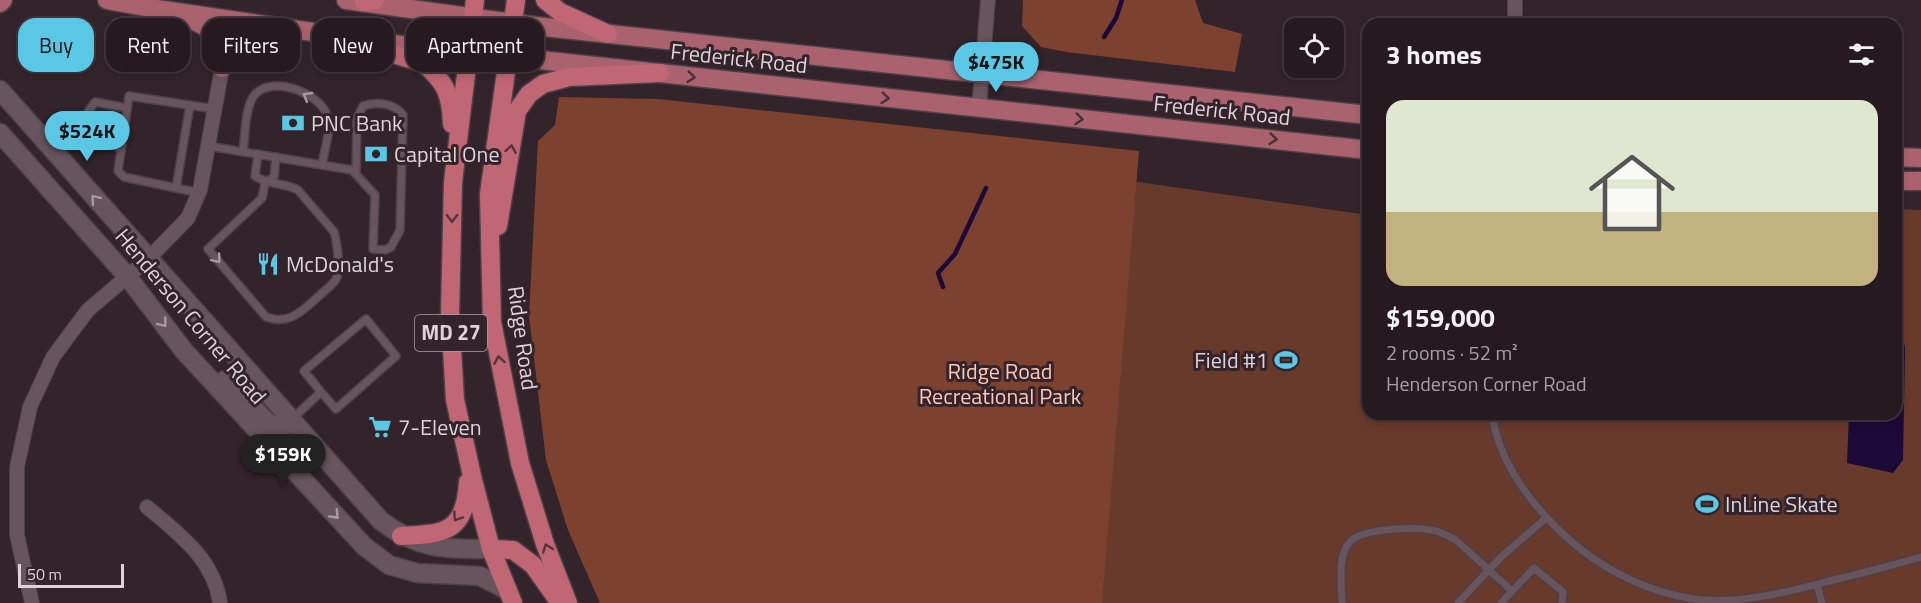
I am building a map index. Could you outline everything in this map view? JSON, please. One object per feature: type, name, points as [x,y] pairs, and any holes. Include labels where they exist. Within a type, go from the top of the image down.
[{"type":"highway","name":"Ridge Road","points":[[513,18],[516,0]]},
{"type":"highway","points":[[545,0],[560,12],[608,34]]},
{"type":"highway","points":[[394,54],[423,63],[436,74],[444,85],[452,103],[453,182]]},
{"type":"highway","name":"MD 27","points":[[467,72],[453,182],[450,315],[455,400],[491,549],[510,597]]},
{"type":"highway","name":"Ridge Road","points":[[506,72],[489,194],[492,322],[520,463],[545,544],[568,603]]},
{"type":"highway","points":[[491,269],[517,111],[529,94],[543,84],[569,77],[660,73]]},
{"type":"highway","points":[[401,536],[445,531],[456,522],[466,503],[469,462]]},
{"type":"highway","points":[[491,549],[513,550],[533,565],[560,603]]},
{"type":"main road","name":"Frederick Road","points":[[107,0],[216,18]]},
{"type":"main road","name":"Frederick Road","points":[[362,1],[474,9],[498,18]]},
{"type":"main road","points":[[176,12],[202,25]]},
{"type":"main road","name":"Frederick Road","points":[[544,27],[1362,114]]},
{"type":"main road","name":"Frederick Road","points":[[544,60],[1362,149]]},
{"type":"main road","points":[[1902,157],[1921,158]]},
{"type":"main road","points":[[1902,181],[1921,180]]},
{"type":"street","points":[[979,108],[988,0]]},
{"type":"street","points":[[1513,18],[1515,0]]},
{"type":"street","points":[[32,603],[17,535],[17,467],[30,407],[53,357],[88,310],[147,259],[188,218],[199,193],[221,72]]},
{"type":"street","name":"Henderson Corner Road","points":[[0,90],[381,521],[401,536],[439,548],[491,549]]},
{"type":"street","name":"Henderson Corner Road","points":[[0,134],[127,276],[184,351],[364,546],[389,565],[417,573],[480,576],[510,597]]},
{"type":"street","points":[[184,351],[231,384],[268,423],[285,426],[291,420]]},
{"type":"street","points":[[147,507],[183,538],[207,564],[214,578],[220,603]]},
{"type":"lane","points":[[243,152],[251,100],[258,90],[271,86],[290,88],[303,92],[318,103],[327,116],[328,124],[322,165]]},
{"type":"lane","points":[[199,193],[124,177],[118,171],[129,96],[215,109]]},
{"type":"lane","points":[[121,151],[88,112],[95,102],[127,108]]},
{"type":"lane","points":[[208,146],[352,170],[375,195],[373,249],[385,250],[391,247],[400,230],[403,115],[400,110],[382,104],[371,103],[363,106],[357,118],[356,174]]},
{"type":"lane","points":[[176,188],[190,105]]},
{"type":"lane","points":[[258,154],[255,176],[265,183],[298,190],[334,232],[336,240],[338,272],[336,280],[299,314],[288,320],[275,321],[266,317],[208,249],[262,198],[265,183],[274,177],[276,157]]},
{"type":"lane","points":[[366,319],[396,356],[336,409],[321,392],[304,371],[366,319]]},
{"type":"lane","points":[[291,420],[321,392]]},
{"type":"lane","points":[[1493,420],[1494,432],[1509,468],[1527,496],[1546,518],[1586,554],[1606,568],[1662,592],[1702,600],[1773,596],[1921,557]]},
{"type":"lane","points":[[1458,603],[1489,570],[1546,518]]},
{"type":"lane","points":[[1342,603],[1343,556],[1349,543],[1359,535],[1371,531],[1439,532],[1457,541],[1511,590]]},
{"type":"lane","points":[[1501,603],[1534,568],[1563,592],[1562,603]]},
{"type":"lane","points":[[1817,585],[1822,603]]},
{"type":"green space","points":[[1023,0],[1195,0],[1203,23],[1242,34],[1235,72],[1041,47],[1022,26]]},
{"type":"green space","points":[[559,97],[658,99],[1139,151],[1102,603],[600,603],[568,530],[546,460],[529,316],[538,141],[555,125]]},
{"type":"green space","name":"Ridge Road Recreational Park","points":[[896,147],[1362,214],[1362,420],[1902,420],[1902,209],[1921,210],[1921,603],[631,603]]},
{"type":"shaded area","points":[[1902,332],[1905,348],[1903,460],[1893,473],[1847,463],[1849,420],[1902,420]]},
{"type":"waterway","points":[[1104,37],[1116,18],[1122,0]]},
{"type":"waterway","points":[[943,287],[938,273],[955,254],[986,188]]},
{"type":"place","name":"PNC Bank","points":[[293,123]]},
{"type":"place","name":"Capital One","points":[[376,154]]},
{"type":"place","name":"McDonald's","points":[[268,264]]},
{"type":"place","name":"Field #1","points":[[1286,360]]},
{"type":"place","name":"7-Eleven","points":[[380,427]]},
{"type":"place","name":"InLine Skate","points":[[1707,504]]}]
